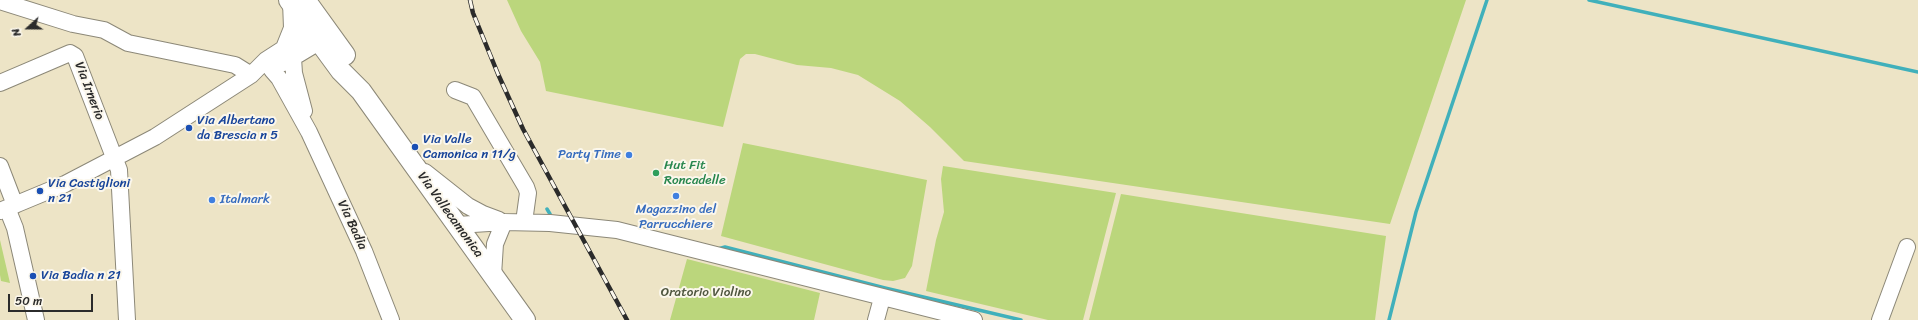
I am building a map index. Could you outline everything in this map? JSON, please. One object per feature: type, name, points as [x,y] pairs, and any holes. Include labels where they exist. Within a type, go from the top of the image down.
[{"type":"main road","name":"Via Vallecamonica","points":[[295,1],[321,33],[341,71],[361,91],[525,320]]},
{"type":"street","points":[[0,1],[56,19],[104,30],[128,43],[234,65],[251,75],[272,70],[288,53],[295,1]]},
{"type":"street","points":[[7,208],[65,184],[160,134],[251,75],[266,60],[288,53],[321,33]]},
{"type":"street","name":"Via Irnerio","points":[[0,82],[73,53],[115,159]]},
{"type":"street","name":"Via Badia","points":[[288,53],[309,132]]},
{"type":"street","name":"Via Badia","points":[[272,70],[279,78],[309,132],[364,250],[391,320]]},
{"type":"street","points":[[455,90],[473,97],[526,187],[528,197],[524,222]]},
{"type":"street","points":[[408,158],[468,206],[483,214],[504,222]]},
{"type":"street","points":[[115,159],[121,181],[127,320]]},
{"type":"street","points":[[0,166],[7,208],[14,228],[36,320]]},
{"type":"street","points":[[492,275],[495,244],[504,222]]},
{"type":"street","points":[[458,225],[524,222],[583,225],[618,230],[882,298],[974,320]]},
{"type":"street","points":[[1880,320],[1907,247]]},
{"type":"street","points":[[876,320],[882,298]]},
{"type":"green space","points":[[507,0],[1466,0],[1390,224],[964,161],[930,127],[900,101],[858,75],[831,68],[797,65],[755,54],[746,54],[740,59],[723,127],[546,91],[540,62],[521,31]]},
{"type":"green space","points":[[743,143],[927,180],[912,266],[905,278],[893,281],[883,280],[721,236]]},
{"type":"green space","points":[[943,166],[1116,193],[1083,320],[1048,320],[926,291],[936,240],[944,212],[941,179]]},
{"type":"green space","points":[[1121,194],[1386,236],[1375,320],[1089,320]]},
{"type":"green space","points":[[0,240],[10,283],[1,281]]},
{"type":"green space","name":"Oratorio Violino","points":[[687,259],[820,293],[814,320],[670,320]]},
{"type":"waterway","points":[[1389,320],[1416,212],[1487,0]]},
{"type":"waterway","points":[[1589,0],[1918,72]]},
{"type":"waterway","points":[[547,209],[550,214]]},
{"type":"waterway","points":[[718,249],[725,247],[885,288],[1021,320]]},
{"type":"railway","points":[[470,0],[473,13],[498,74],[523,129],[627,320]]},
{"type":"place","name":"Via Albertano da Brescia n 5","points":[[189,128]]},
{"type":"place","name":"Via Valle Camonica n 11/g","points":[[415,147]]},
{"type":"place","name":"Party Time","points":[[629,155]]},
{"type":"place","name":"Hut Fit Roncadelle","points":[[656,173]]},
{"type":"place","name":"Via Castiglioni n 21","points":[[40,191]]},
{"type":"place","name":"Magazzino del Parrucchiere","points":[[676,196]]},
{"type":"place","name":"Italmark","points":[[212,200]]},
{"type":"place","name":"Via Badia n 21","points":[[33,276]]}]
